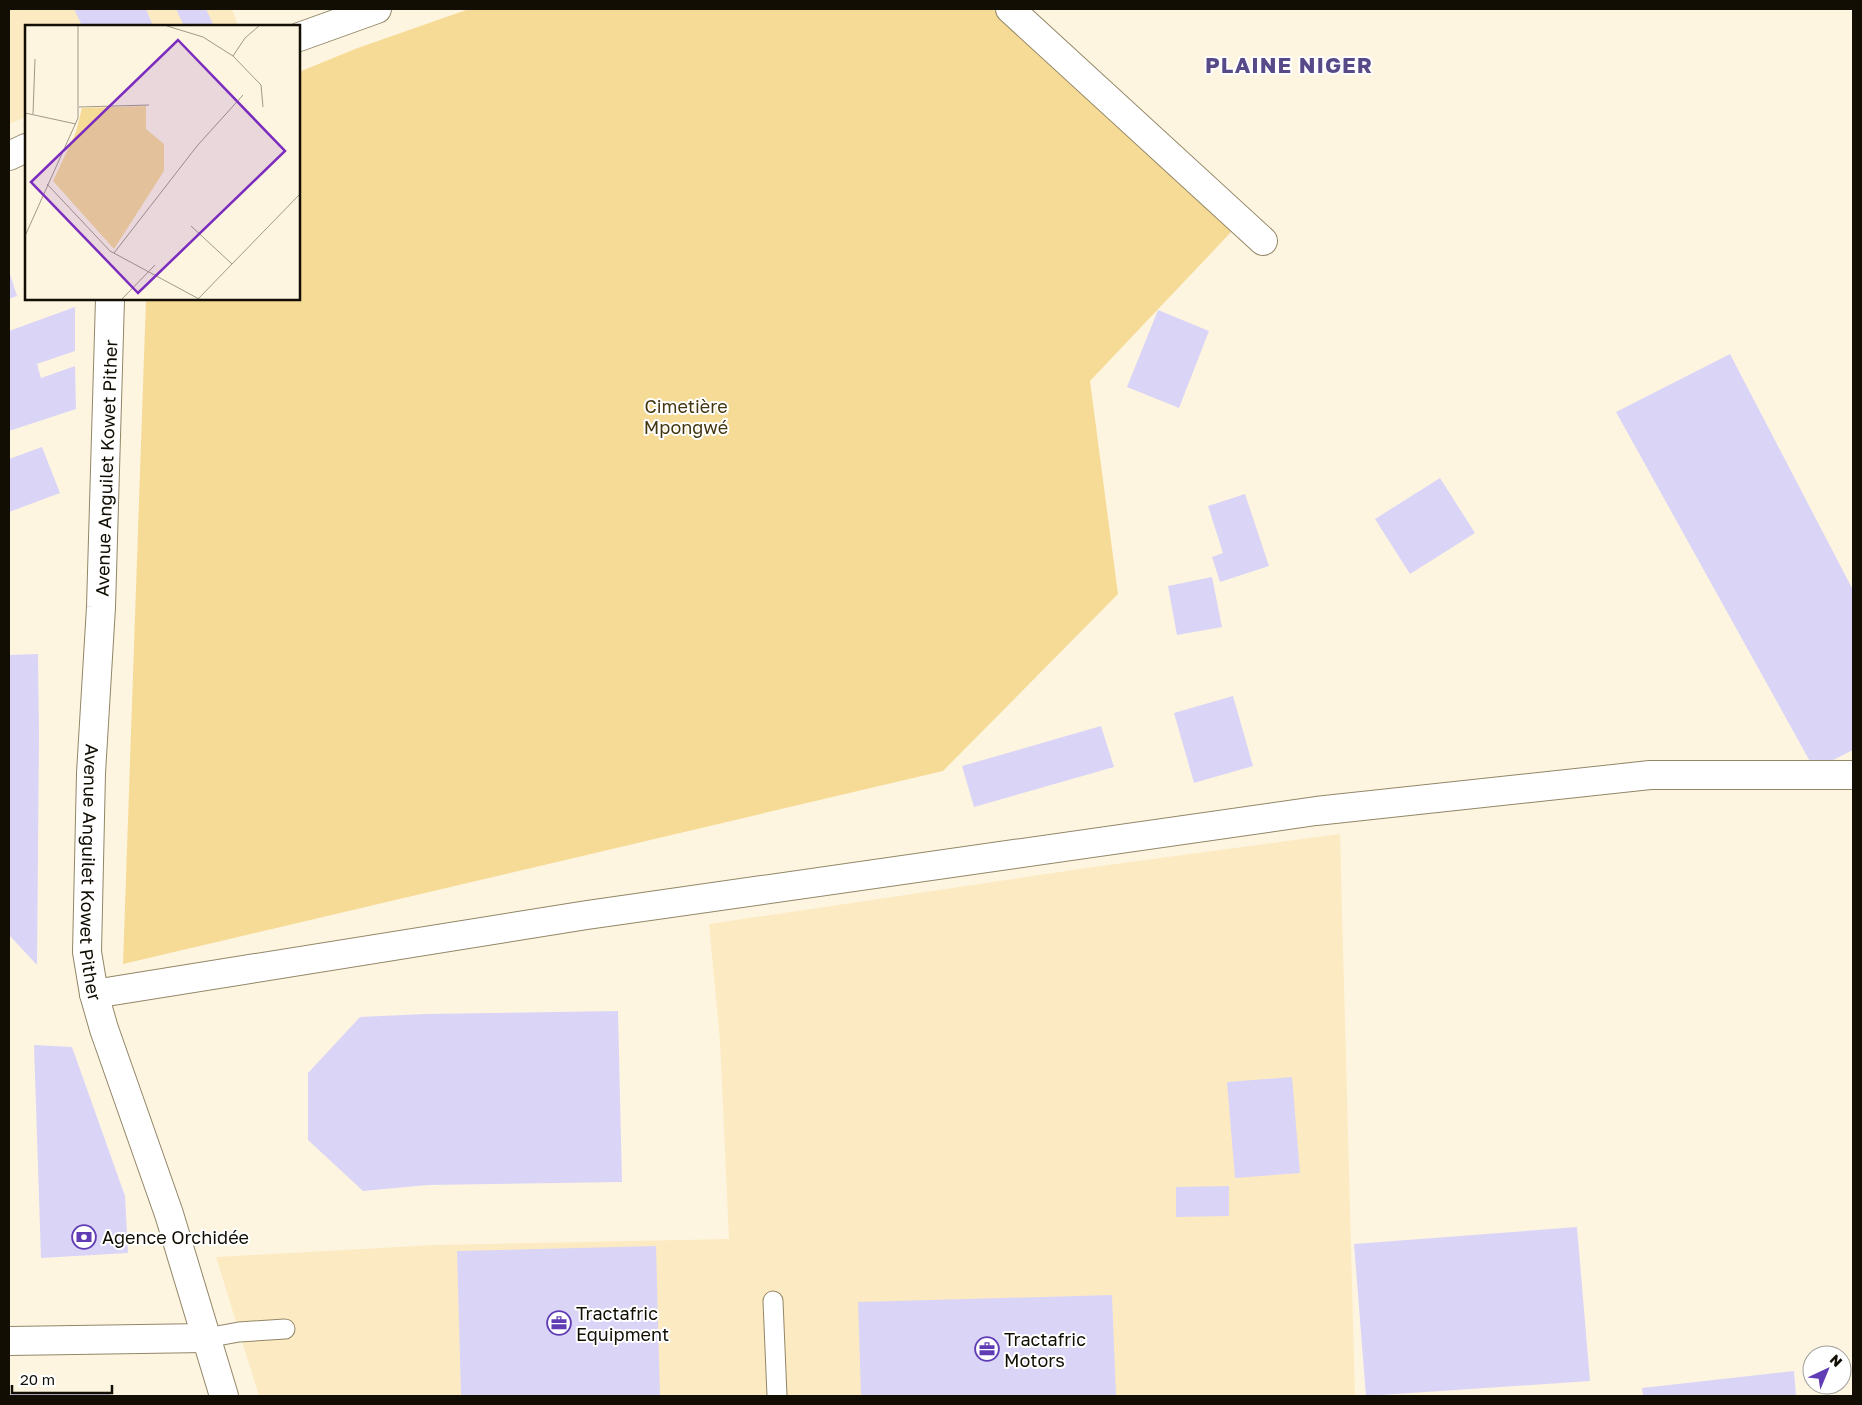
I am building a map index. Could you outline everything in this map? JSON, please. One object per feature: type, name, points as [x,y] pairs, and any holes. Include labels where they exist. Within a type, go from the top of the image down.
[{"type":"street","points":[[300,37],[377,9]]},
{"type":"street","points":[[1010,9],[1263,241]]},
{"type":"street","points":[[9,156],[25,148]]},
{"type":"street","name":"Avenue Anguilet Kowet Pither","points":[[110,300],[101,607],[91,773],[87,952],[94,994],[169,1214],[224,1396]]},
{"type":"street","points":[[94,994],[587,915],[1316,811],[1650,775],[1853,775]]},
{"type":"street","points":[[9,1341],[206,1338]]},
{"type":"lane","points":[[773,1300],[777,1396]]},
{"type":"lane","points":[[206,1338],[239,1332],[284,1329]]},
{"type":"shaded area","points":[[9,9],[232,9],[238,25],[25,25],[25,117],[9,124]]},
{"type":"shaded area","points":[[1340,834],[1355,1396],[259,1396],[216,1257],[434,1245],[729,1239],[720,1041],[709,924],[1093,867]]},
{"type":"green space","name":"Cimetière Mpongwé","points":[[469,9],[996,9],[1234,229],[1090,381],[1118,594],[943,771],[123,964],[146,300],[300,300],[300,72],[355,49]]},
{"type":"building","points":[[74,9],[146,9],[153,25],[82,25]]},
{"type":"building","points":[[176,9],[206,9],[214,25],[184,25]]},
{"type":"building","points":[[9,271],[17,296],[9,299]]},
{"type":"building","points":[[75,307],[75,351],[37,364],[41,378],[75,366],[76,409],[9,431],[9,331]]},
{"type":"building","points":[[1158,310],[1209,331],[1179,408],[1127,387]]},
{"type":"building","points":[[1730,354],[1853,590],[1853,750],[1829,762],[1812,765],[1616,412]]},
{"type":"building","points":[[42,447],[60,493],[9,512],[9,459]]},
{"type":"building","points":[[1440,478],[1475,533],[1410,574],[1375,519]]},
{"type":"building","points":[[1245,494],[1269,566],[1220,582],[1212,557],[1223,553],[1208,506]]},
{"type":"building","points":[[1212,577],[1222,627],[1177,635],[1168,586]]},
{"type":"building","points":[[38,654],[37,965],[9,935],[9,655]]},
{"type":"building","points":[[1233,696],[1253,766],[1194,783],[1174,713]]},
{"type":"building","points":[[1101,726],[1114,767],[974,807],[962,766]]},
{"type":"building","points":[[618,1011],[622,1182],[428,1185],[363,1191],[308,1140],[308,1073],[360,1017],[424,1014]]},
{"type":"building","points":[[34,1045],[72,1047],[125,1196],[128,1253],[41,1258]]},
{"type":"building","points":[[1292,1077],[1300,1173],[1235,1178],[1227,1082]]},
{"type":"building","points":[[1229,1186],[1229,1216],[1176,1217],[1176,1187]]},
{"type":"building","points":[[1577,1227],[1590,1381],[1366,1396],[1354,1244]]},
{"type":"building","name":"Tractafric Equipment","points":[[656,1246],[660,1396],[461,1396],[457,1251]]},
{"type":"building","name":"Tractafric Motors","points":[[1112,1295],[1116,1396],[861,1396],[858,1302]]},
{"type":"building","points":[[1794,1371],[1796,1396],[1643,1396],[1642,1388]]},
{"type":"building","points":[[9,1394],[110,1394],[110,1396],[9,1396]]},
{"type":"place","name":"Agence Orchidée","points":[[84,1237]]},
{"type":"place","name":"Tractafric Equipment","points":[[559,1323]]},
{"type":"place","name":"Tractafric Motors","points":[[987,1349]]},
{"type":"district","name":"PLAINE NIGER","points":[[1289,64]]}]
